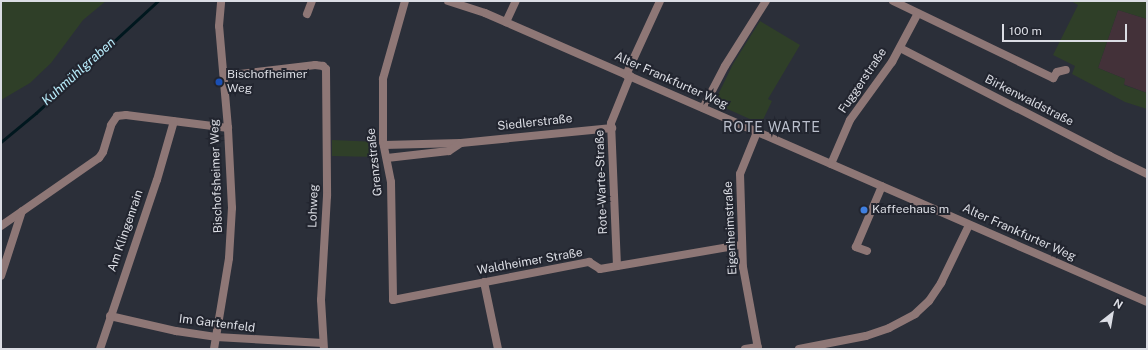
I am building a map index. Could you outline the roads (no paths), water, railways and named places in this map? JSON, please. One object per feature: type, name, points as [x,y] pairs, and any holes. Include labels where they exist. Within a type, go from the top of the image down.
[{"type":"street","name":"Bischofsheimer Weg","points":[[214,349],[231,245],[232,208],[228,128],[220,26],[222,1]]},
{"type":"street","points":[[307,14],[312,1]]},
{"type":"street","name":"Grenzstraße","points":[[392,300],[391,182],[384,145],[383,79],[405,1]]},
{"type":"street","name":"Alter Frankfurter Weg","points":[[448,1],[479,10],[1147,302]]},
{"type":"street","points":[[506,22],[516,1]]},
{"type":"street","name":"Rote-Warte-Straße","points":[[617,266],[612,118],[660,1]]},
{"type":"street","points":[[703,108],[725,66],[766,1]]},
{"type":"street","points":[[893,1],[1053,78],[1057,72],[1066,70]]},
{"type":"street","name":"Fuggerstraße","points":[[831,164],[854,114],[886,71],[918,13]]},
{"type":"street","name":"Birkenwaldstraße","points":[[900,48],[1147,174]]},
{"type":"street","name":"Lohweg","points":[[224,76],[315,65],[322,66],[326,73],[327,196],[321,300],[323,346]]},
{"type":"street","points":[[1,226],[99,158],[103,152],[111,125],[117,116],[126,115],[228,128]]},
{"type":"street","name":"Am Klingenrain","points":[[100,349],[157,180],[174,121]]},
{"type":"street","name":"Siedlerstraße","points":[[384,145],[461,143],[612,128]]},
{"type":"street","name":"Eigenheimstraße","points":[[757,132],[740,174],[743,267],[758,348]]},
{"type":"street","name":"Siedlerstraße","points":[[387,158],[449,151],[461,143]]},
{"type":"street","points":[[867,251],[856,247],[882,186]]},
{"type":"street","points":[[1,276],[22,212]]},
{"type":"street","points":[[799,349],[866,336],[889,328],[915,314],[929,301],[941,284],[969,225]]},
{"type":"street","name":"Waldheimer Straße","points":[[392,300],[589,262],[600,269],[742,245]]},
{"type":"street","points":[[484,282],[498,349]]},
{"type":"street","name":"Im Gartenfeld","points":[[110,316],[176,331],[216,337],[323,346]]},
{"type":"street","points":[[745,349],[758,348]]},
{"type":"waterway","name":"Kuhmühlgraben","points":[[1,142],[36,113],[158,1]]},
{"type":"place","name":"Bischofheimer Weg","points":[[219,82]]},
{"type":"place","name":"Kaffeehaus m","points":[[864,210]]},
{"type":"district","name":"ROTE WARTE","points":[[772,127]]}]
